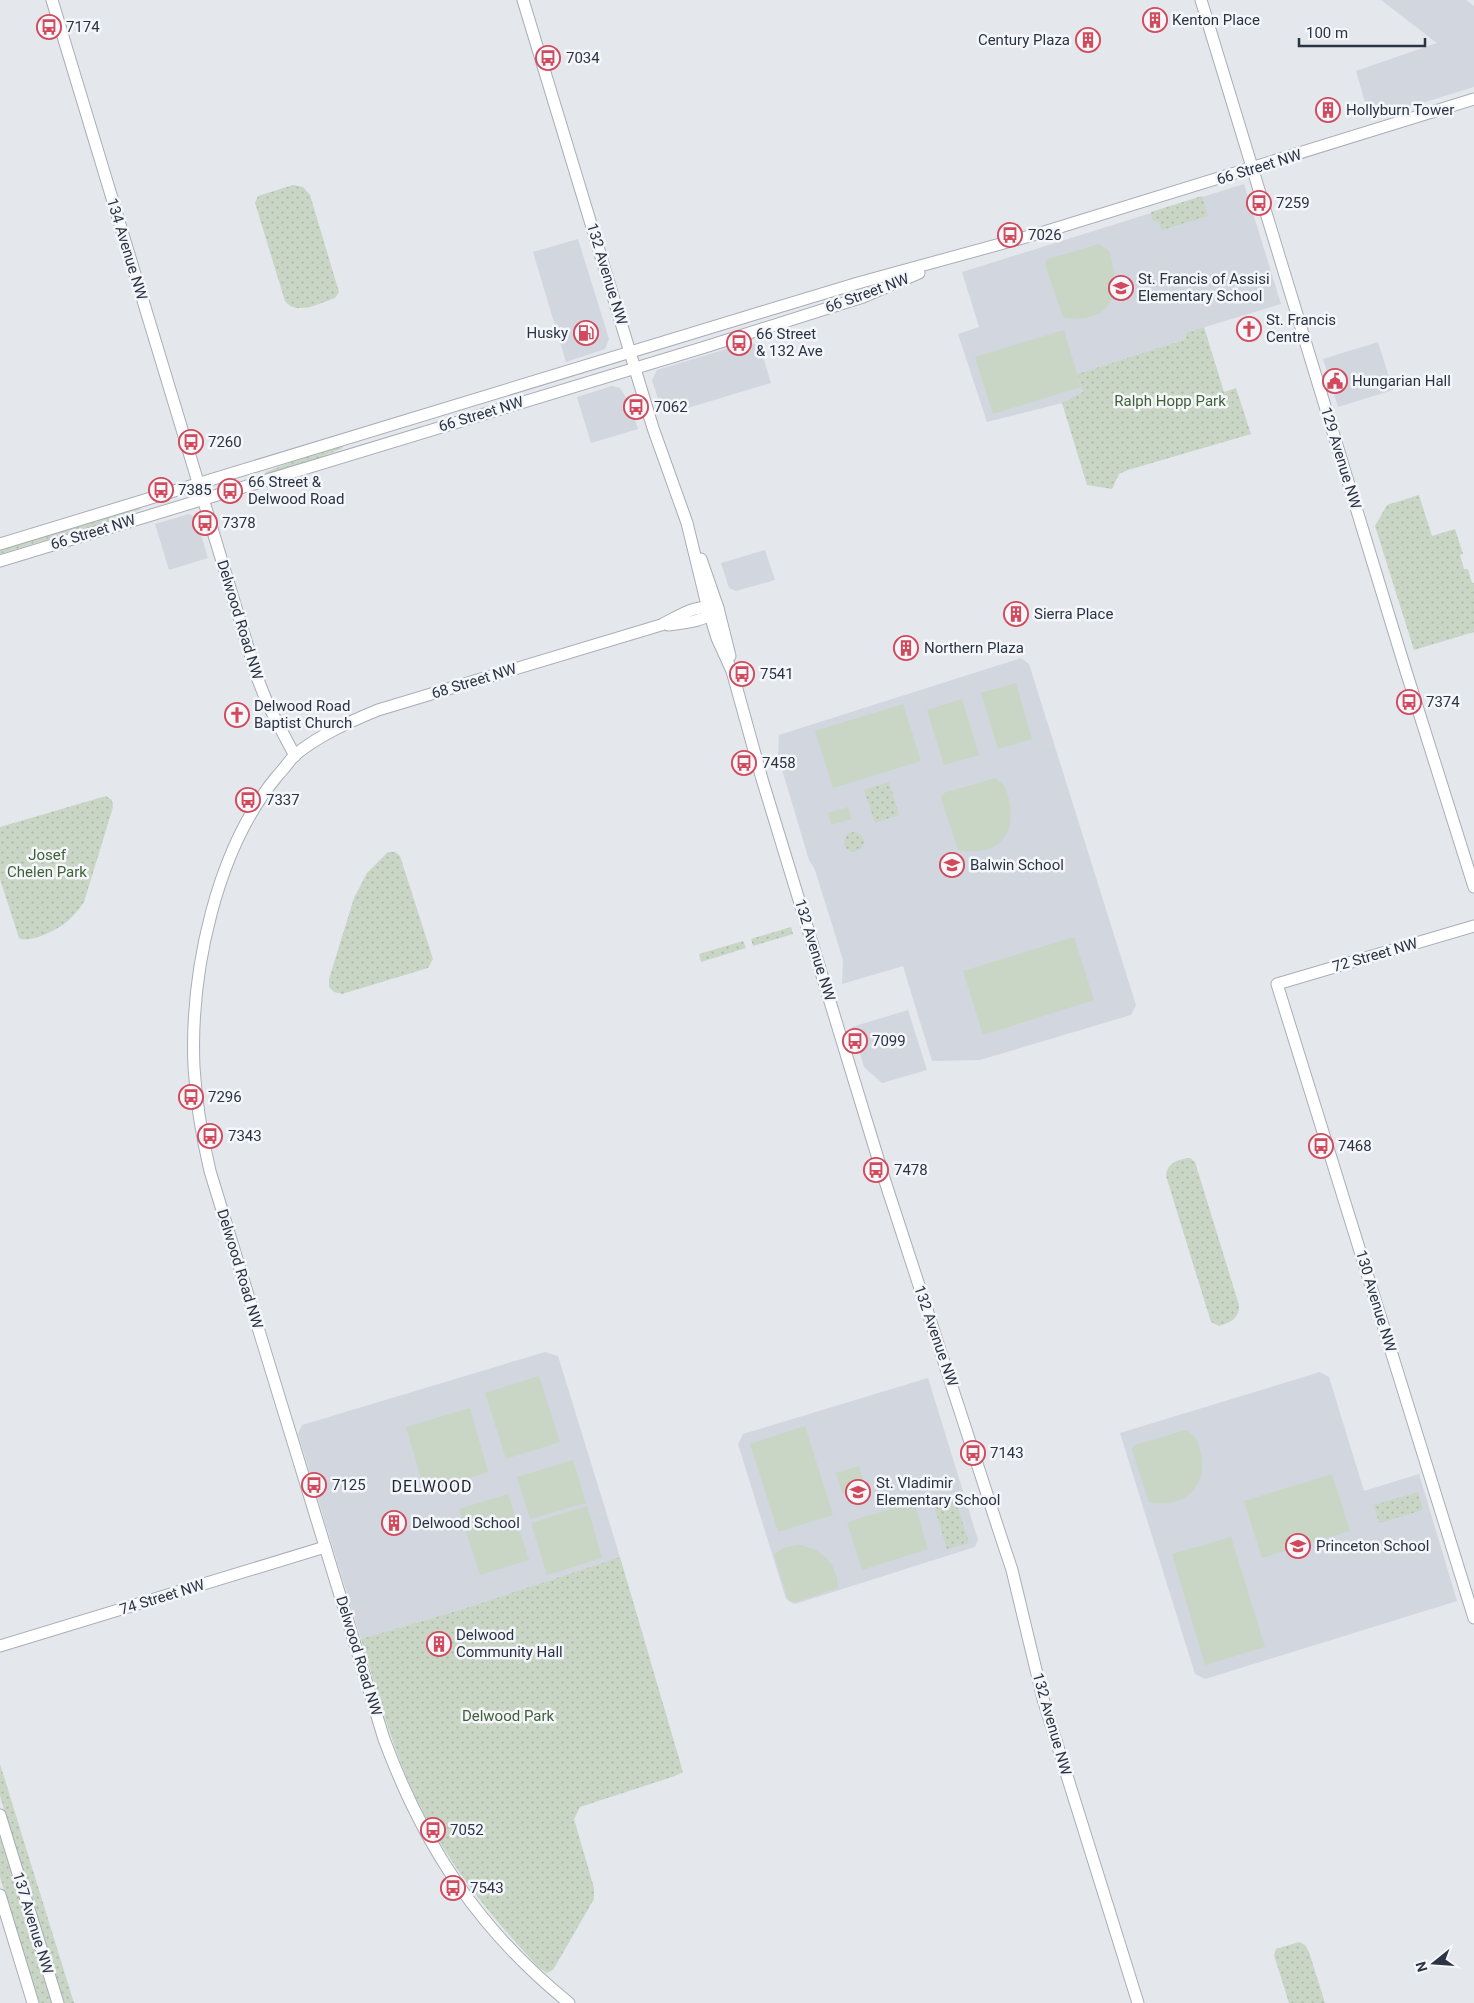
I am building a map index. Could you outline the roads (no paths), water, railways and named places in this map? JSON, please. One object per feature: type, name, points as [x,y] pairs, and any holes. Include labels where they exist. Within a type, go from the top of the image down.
[{"type":"street","name":"134 Avenue NW","points":[[52,0],[204,498]]},
{"type":"street","name":"132 Avenue NW","points":[[523,0],[655,437],[684,512],[694,546],[700,583],[712,610],[717,638],[732,670],[762,779],[883,1175],[1002,1537],[1043,1699],[1138,2003]]},
{"type":"street","name":"129 Avenue NW","points":[[1201,0],[1405,668],[1474,887]]},
{"type":"street","name":"66 Street NW","points":[[0,544],[858,283],[957,257],[1252,169],[1474,99]]},
{"type":"street","name":"66 Street NW","points":[[0,561],[863,297],[957,257]]},
{"type":"street","name":"Delwood Road NW","points":[[204,498],[262,691],[295,756],[269,786],[252,811],[238,838],[225,868],[210,924],[200,974],[195,1023],[194,1066],[200,1125],[210,1171],[384,1739],[406,1793],[429,1839],[451,1876],[489,1926],[518,1957],[569,2003]]},
{"type":"street","name":"68 Street NW","points":[[295,756],[335,730],[378,710],[661,625],[683,624],[712,610]]},
{"type":"street","name":"72 Street NW","points":[[1277,984],[1474,926]]},
{"type":"street","name":"130 Avenue NW","points":[[1277,984],[1474,1618]]},
{"type":"street","name":"74 Street NW","points":[[0,1646],[325,1547]]},
{"type":"street","name":"137 Avenue NW","points":[[0,1815],[58,2003]]},
{"type":"street","name":"137 Avenue NW","points":[[0,1895],[33,2003]]},
{"type":"place","name":"Kenton Place","points":[[1155,20]]},
{"type":"place","name":"7174","points":[[49,27]]},
{"type":"place","name":"Century Plaza","points":[[1088,40]]},
{"type":"place","name":"7034","points":[[548,58]]},
{"type":"place","name":"Hollyburn Tower","points":[[1328,110]]},
{"type":"place","name":"7259","points":[[1259,203]]},
{"type":"place","name":"7026","points":[[1010,235]]},
{"type":"place","name":"St. Francis of Assisi Elementary School","points":[[1121,288]]},
{"type":"place","name":"St. Francis Centre","points":[[1249,329]]},
{"type":"place","name":"Husky","points":[[586,333]]},
{"type":"place","name":"66 Street & 132 Ave","points":[[739,343]]},
{"type":"place","name":"Hungarian Hall","points":[[1335,381]]},
{"type":"place","name":"7062","points":[[636,407]]},
{"type":"place","name":"7260","points":[[191,442]]},
{"type":"place","name":"7385","points":[[161,490]]},
{"type":"place","name":"66 Street & Delwood Road","points":[[230,491]]},
{"type":"place","name":"7378","points":[[205,523]]},
{"type":"place","name":"Sierra Place","points":[[1016,614]]},
{"type":"place","name":"Northern Plaza","points":[[906,648]]},
{"type":"place","name":"7541","points":[[742,674]]},
{"type":"place","name":"7374","points":[[1409,702]]},
{"type":"place","name":"Delwood Road Baptist Church","points":[[237,715]]},
{"type":"place","name":"7458","points":[[744,763]]},
{"type":"place","name":"7337","points":[[248,800]]},
{"type":"place","name":"Balwin School","points":[[952,865]]},
{"type":"place","name":"7099","points":[[855,1041]]},
{"type":"place","name":"7296","points":[[191,1097]]},
{"type":"place","name":"7343","points":[[210,1136]]},
{"type":"place","name":"7468","points":[[1321,1146]]},
{"type":"place","name":"7478","points":[[876,1170]]},
{"type":"place","name":"7143","points":[[973,1453]]},
{"type":"place","name":"7125","points":[[314,1485]]},
{"type":"place","name":"St. Vladimir Elementary School","points":[[858,1492]]},
{"type":"place","name":"Delwood School","points":[[394,1523]]},
{"type":"place","name":"Princeton School","points":[[1298,1546]]},
{"type":"place","name":"Delwood Community Hall","points":[[439,1644]]},
{"type":"place","name":"7052","points":[[433,1830]]},
{"type":"place","name":"7543","points":[[453,1888]]},
{"type":"district","name":"DELWOOD","points":[[432,1486]]},
{"type":"park label","name":"Ralph Hopp Park","points":[[1170,401]]},
{"type":"park label","name":"Josef Chelen Park","points":[[47,864]]},
{"type":"park label","name":"Delwood Park","points":[[508,1716]]}]
